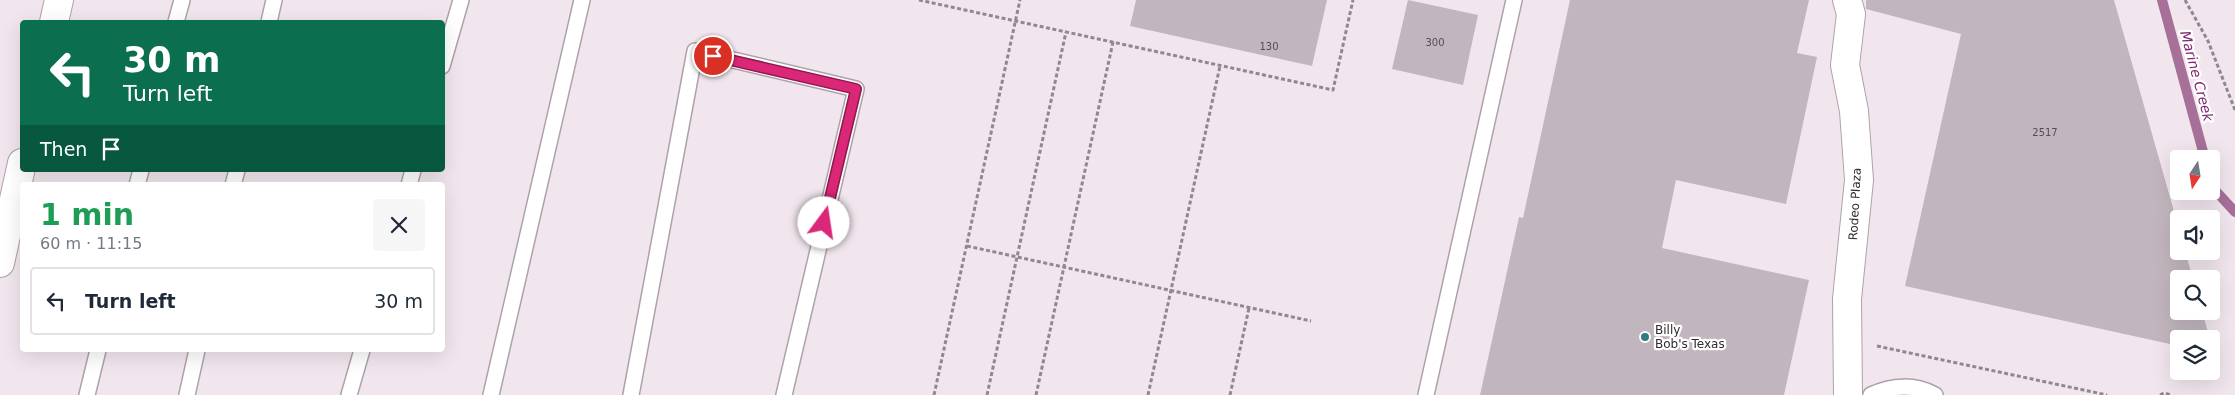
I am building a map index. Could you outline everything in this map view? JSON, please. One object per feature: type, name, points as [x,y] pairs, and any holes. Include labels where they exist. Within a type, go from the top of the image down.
[{"type":"street","points":[[54,20],[59,0]]},
{"type":"street","name":"Rodeo Plaza","points":[[1848,395],[1846,339],[1848,299],[1859,180],[1854,111],[1845,65],[1853,5]]},
{"type":"street","points":[[0,263],[20,172]]},
{"type":"lane","points":[[177,20],[182,0]]},
{"type":"lane","points":[[269,20],[274,0]]},
{"type":"lane","points":[[445,56],[461,0]]},
{"type":"lane","points":[[491,395],[582,0]]},
{"type":"lane","points":[[1426,395],[1514,0]]},
{"type":"lane","points":[[631,395],[695,51],[856,89],[784,395]]},
{"type":"lane","points":[[87,395],[98,352]]},
{"type":"lane","points":[[187,395],[197,352]]},
{"type":"lane","points":[[349,395],[361,352]]},
{"type":"lane","points":[[1871,395],[1884,389],[1905,386],[1926,390],[1935,395]]},
{"type":"path","points":[[919,0],[1332,90],[1352,0]]},
{"type":"path","points":[[934,395],[1020,0]]},
{"type":"path","points":[[2185,0],[2208,40],[2235,110]]},
{"type":"path","points":[[987,395],[1066,32]]},
{"type":"path","points":[[1036,395],[1113,42]]},
{"type":"path","points":[[1148,395],[1220,66]]},
{"type":"path","points":[[966,246],[1311,321]]},
{"type":"path","points":[[1230,395],[1249,308]]},
{"type":"path","points":[[1846,339],[2107,395]]},
{"type":"path","points":[[2160,395],[2164,393],[2171,395]]},
{"type":"building","points":[[1136,0],[1327,0],[1312,66],[1130,26]]},
{"type":"building","points":[[1408,0],[1478,15],[1463,85],[1392,69]]},
{"type":"building","points":[[1570,0],[1809,0],[1797,53],[1817,57],[1786,204],[1676,180],[1662,248],[1809,280],[1784,395],[1480,395],[1519,217],[1523,218]]},
{"type":"building","points":[[1866,0],[2114,0],[2174,210],[2170,210],[2170,260],[2188,260],[2190,270],[2170,270],[2170,320],[2205,320],[2207,330],[2170,330],[2170,344],[1905,286],[1961,34],[1866,9]]},
{"type":"waterway","name":"Marine Creek","points":[[2162,0],[2203,150]]},
{"type":"waterway","name":"Marine Creek","points":[[2220,196],[2235,212]]},
{"type":"place","name":"Billy Bob's Texas","points":[[1645,337]]},
{"type":"route","points":[[713,56],[856,89],[824,223]]}]
